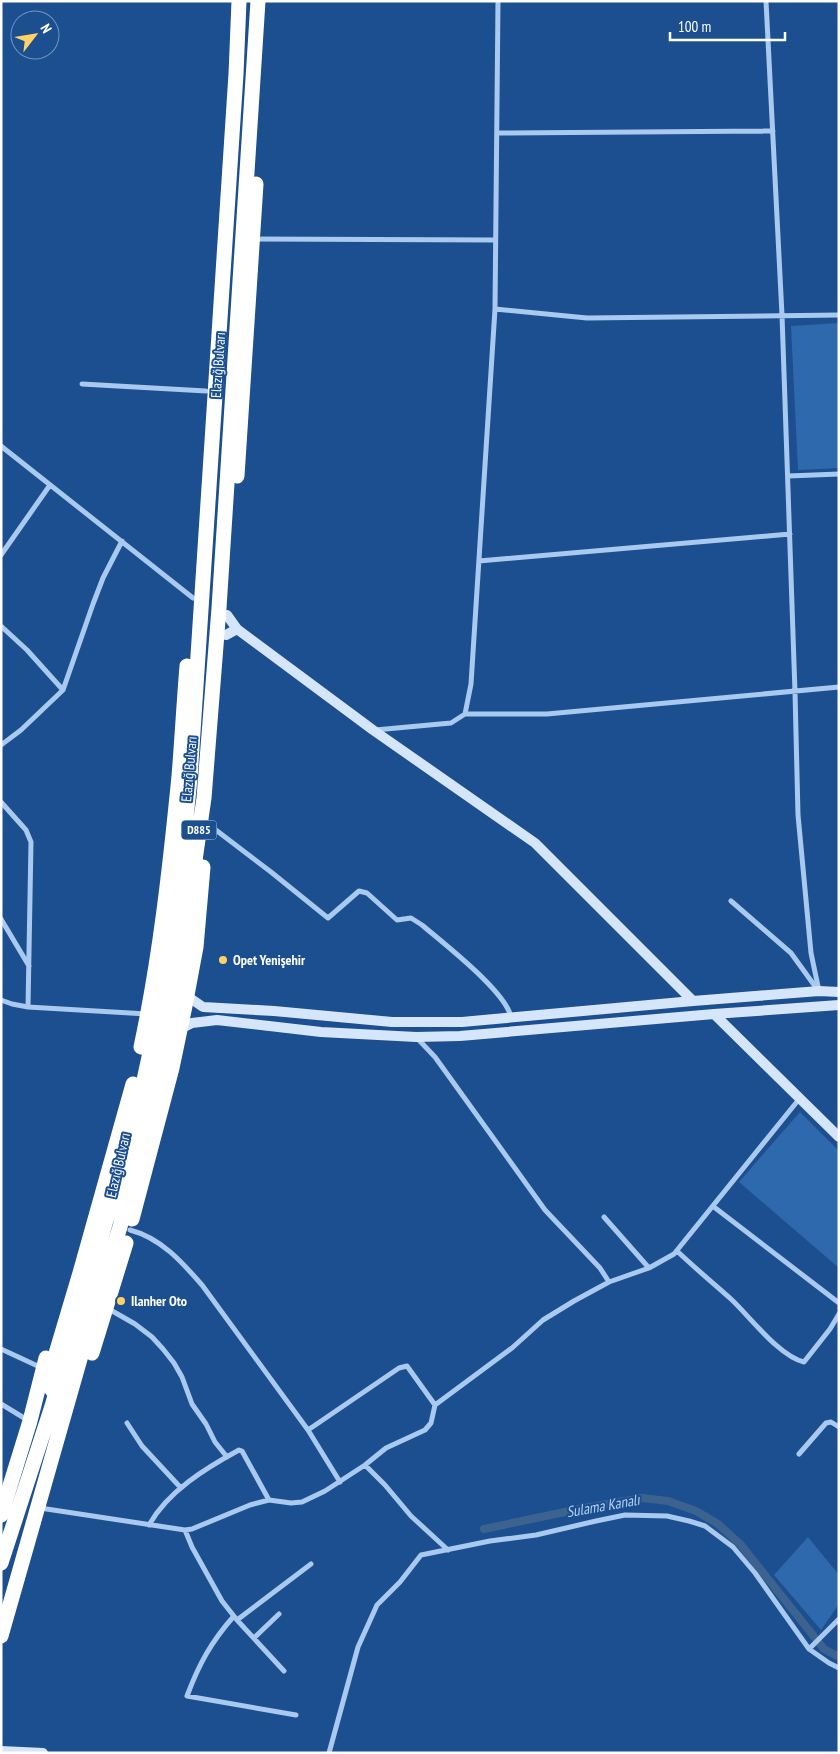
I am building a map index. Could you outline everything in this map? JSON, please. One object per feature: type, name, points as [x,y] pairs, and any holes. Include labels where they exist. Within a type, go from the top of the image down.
[{"type":"highway","points":[[52,1406],[52,1367],[131,1096],[153,988],[164,904],[178,783],[193,598],[226,71],[235,1]]},
{"type":"highway","name":"Elazığ Bulvarı","points":[[1,1563],[52,1406],[136,1117],[157,1020],[178,898],[190,778],[236,74],[239,1]]},
{"type":"highway","name":"Elazığ Bulvarı","points":[[1,1636],[96,1303],[120,1227],[168,1032],[175,996],[204,798],[219,608],[258,1]]},
{"type":"highway","points":[[67,1404],[92,1354],[130,1230],[172,1068],[196,948],[208,824],[232,632],[228,615],[253,239],[263,45],[262,1]]},
{"type":"highway","points":[[1,1515],[30,1421],[49,1347],[65,1324]]},
{"type":"main road","points":[[232,632],[535,843],[692,1001]]},
{"type":"main road","points":[[187,996],[203,1007],[274,1011],[392,1022],[462,1022],[692,1001],[819,991],[839,992]]},
{"type":"main road","points":[[180,1029],[192,1023],[218,1020],[321,1032],[416,1037],[460,1036],[839,1005]]},
{"type":"main road","points":[[714,1014],[839,1137]]},
{"type":"main road","points":[[1,1751],[42,1753]]},
{"type":"street","points":[[465,714],[470,684],[495,309],[498,1]]},
{"type":"street","points":[[766,1],[782,316],[798,815],[810,953],[819,991]]},
{"type":"street","points":[[498,133],[773,131]]},
{"type":"street","points":[[253,239],[495,240]]},
{"type":"street","points":[[495,309],[587,318],[839,315]]},
{"type":"street","points":[[82,384],[206,391]]},
{"type":"street","points":[[1,446],[193,598]]},
{"type":"street","points":[[788,476],[839,474]]},
{"type":"street","points":[[1,556],[50,485]]},
{"type":"street","points":[[479,561],[790,534]]},
{"type":"street","points":[[1,745],[21,730],[63,690],[96,596],[122,541]]},
{"type":"street","points":[[1,626],[27,650],[63,690]]},
{"type":"street","points":[[372,730],[451,723],[465,714],[547,714],[839,687]]},
{"type":"street","points":[[1,802],[26,830],[31,842],[28,1006]]},
{"type":"street","points":[[208,824],[328,918],[362,891],[367,893],[397,920],[411,918],[422,924],[493,988],[507,1005],[511,1018]]},
{"type":"street","points":[[731,901],[792,953],[819,991]]},
{"type":"street","points":[[1,919],[30,967]]},
{"type":"street","points":[[1,1000],[12,1004],[28,1006],[148,1014]]},
{"type":"street","points":[[416,1037],[435,1057],[545,1210],[600,1268],[609,1282]]},
{"type":"street","points":[[37,1508],[185,1530],[192,1529],[250,1505],[269,1500],[291,1503],[302,1502],[340,1482],[386,1448],[425,1430],[431,1423],[435,1405],[512,1348],[543,1320],[609,1282],[649,1268],[677,1251],[800,1098]]},
{"type":"street","points":[[714,1207],[839,1303]]},
{"type":"street","points":[[604,1217],[649,1268]]},
{"type":"street","points":[[130,1230],[140,1232],[162,1245],[184,1264],[202,1285],[308,1430],[340,1482]]},
{"type":"street","points":[[677,1251],[734,1302],[774,1344],[798,1361],[804,1362],[830,1329],[839,1314]]},
{"type":"street","points":[[106,1308],[123,1316],[146,1333],[168,1356],[182,1377],[192,1404],[206,1424],[215,1442],[227,1457]]},
{"type":"street","points":[[1,1350],[44,1369]]},
{"type":"street","points":[[308,1430],[399,1368],[407,1366],[435,1405]]},
{"type":"street","points":[[1,1404],[30,1421]]},
{"type":"street","points":[[799,1454],[826,1423],[832,1422],[839,1427]]},
{"type":"street","points":[[127,1423],[142,1446],[181,1488]]},
{"type":"street","points":[[149,1525],[156,1511],[181,1488],[239,1450],[242,1451],[269,1500]]},
{"type":"street","points":[[365,1465],[411,1516],[448,1550]]},
{"type":"street","points":[[329,1753],[358,1647],[377,1604],[400,1582],[421,1555],[490,1541],[536,1535],[625,1515],[667,1516],[705,1526],[733,1547],[755,1573],[809,1649],[839,1668]]},
{"type":"street","points":[[185,1530],[192,1547],[222,1600],[284,1671]]},
{"type":"street","points":[[296,1715],[187,1696],[206,1652],[220,1632],[236,1618],[311,1564]]},
{"type":"street","points":[[254,1638],[279,1614]]},
{"type":"street","points":[[809,1649],[839,1619]]},
{"type":"shaded area","points":[[839,323],[839,468],[798,470],[791,326]]},
{"type":"shaded area","points":[[800,1112],[839,1151],[839,1268],[739,1182]]},
{"type":"shaded area","points":[[808,1537],[839,1575],[839,1604],[821,1630],[774,1575]]},
{"type":"waterway","name":"Sulama Kanalı","points":[[484,1529],[642,1498],[668,1501],[696,1511],[718,1524],[741,1545],[824,1649],[839,1657]]},
{"type":"place","name":"Opet Yenişehir","points":[[223,960]]},
{"type":"place","name":"Ilanher Oto","points":[[121,1301]]}]
